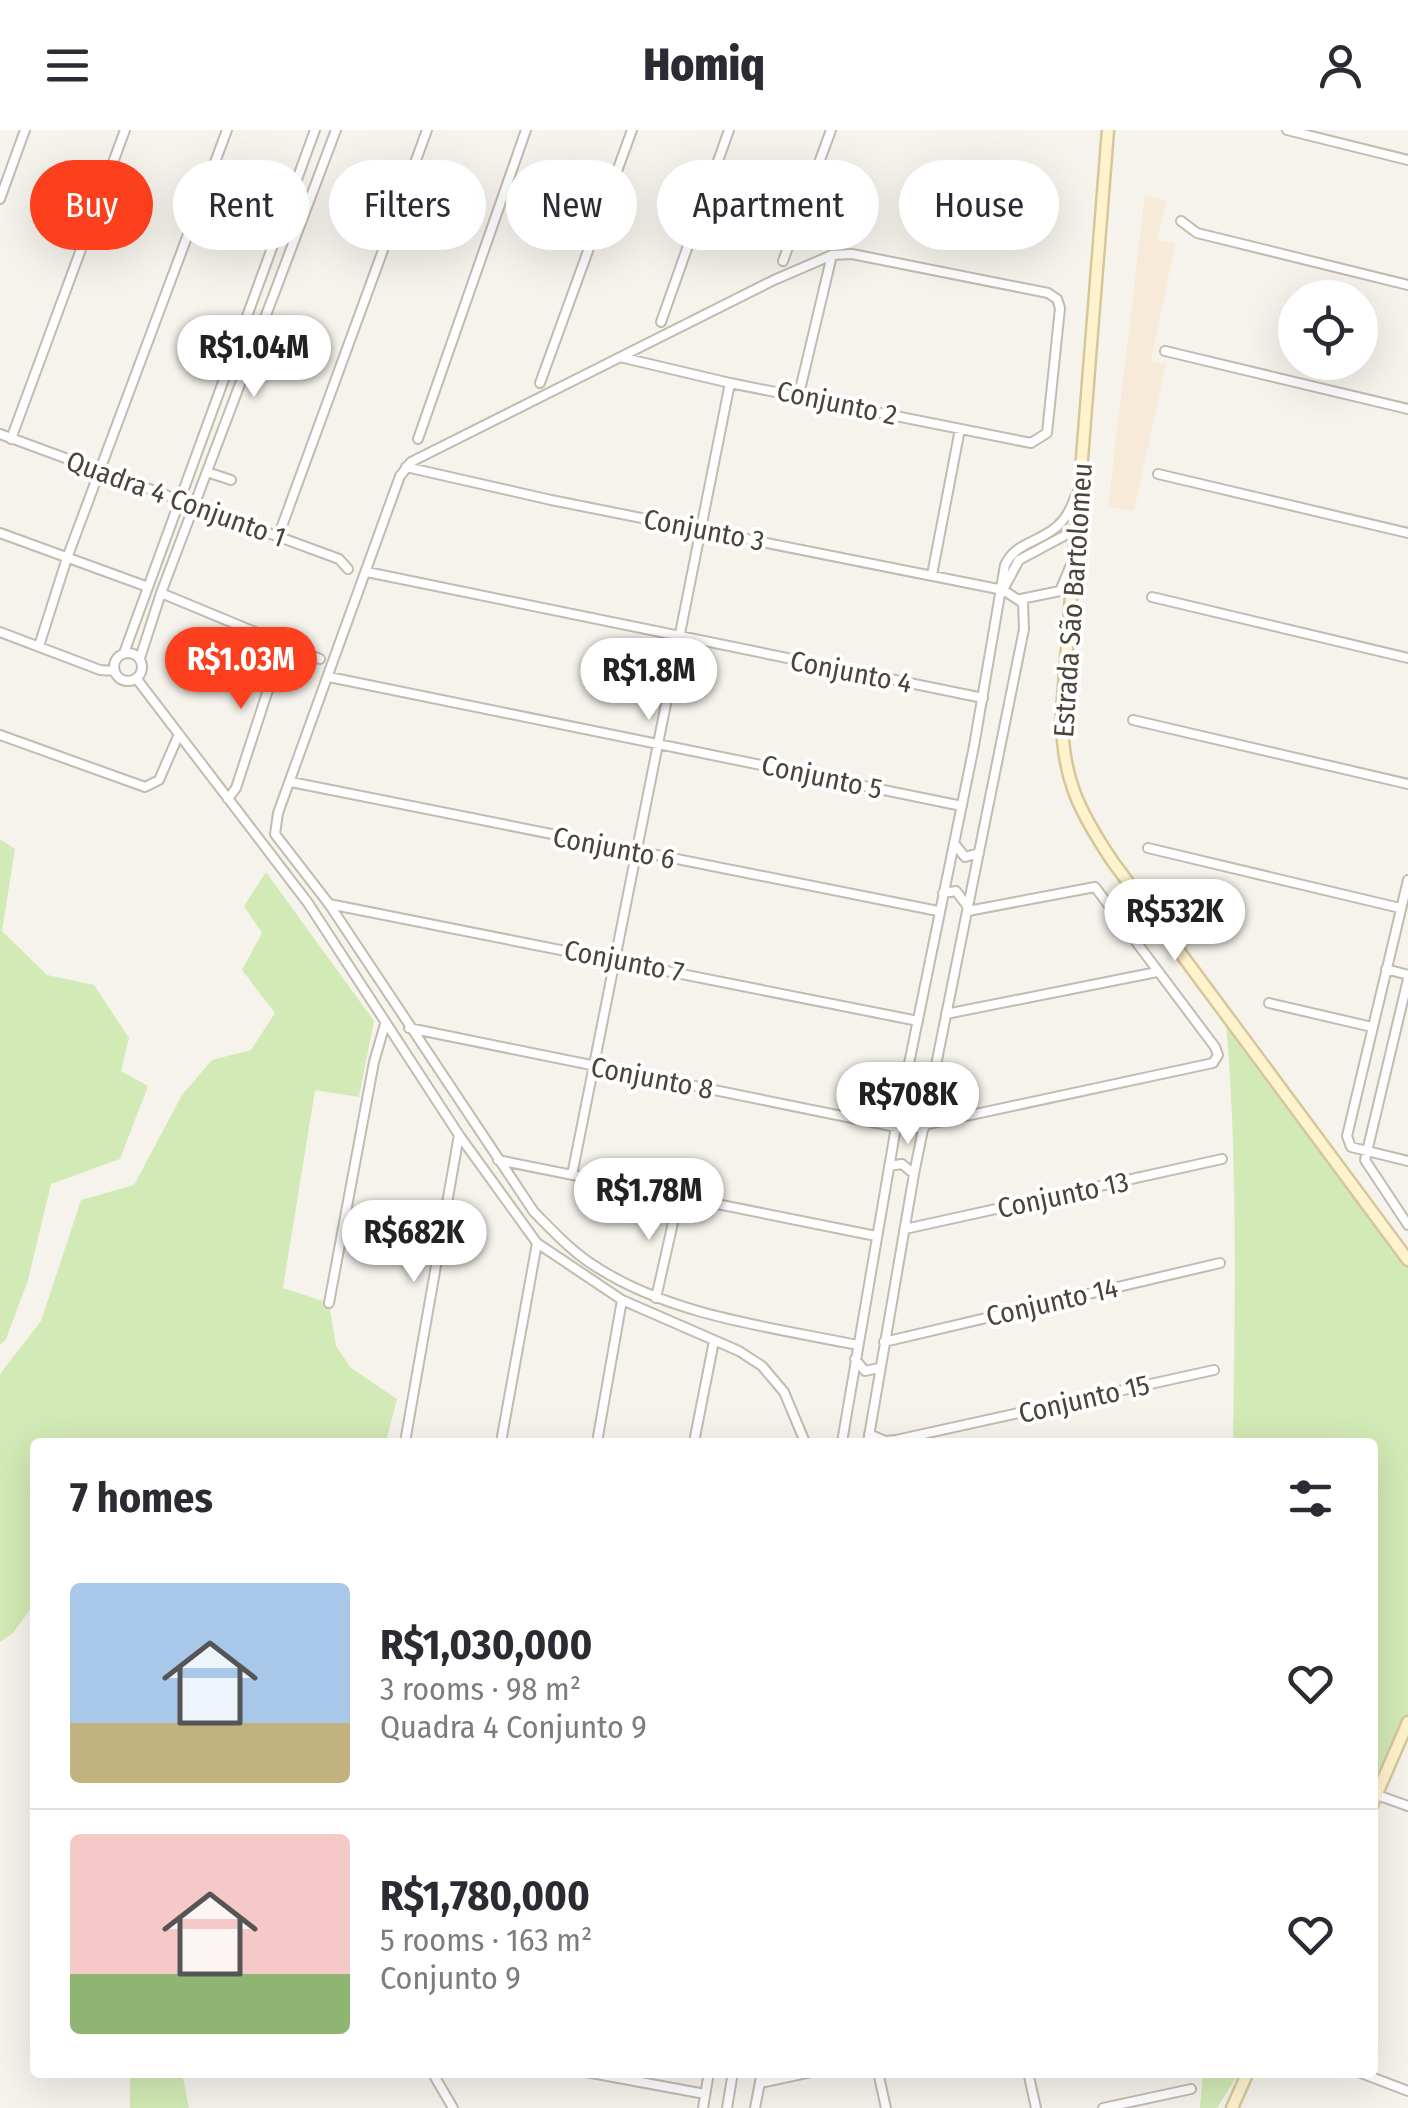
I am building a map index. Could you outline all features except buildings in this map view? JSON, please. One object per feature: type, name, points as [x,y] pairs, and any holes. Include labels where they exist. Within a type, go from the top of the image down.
[{"type":"street","points":[[0,198],[25,130]]},
{"type":"street","points":[[11,439],[125,130]]},
{"type":"street","points":[[39,646],[67,558],[227,130]]},
{"type":"street","points":[[115,671],[115,662],[124,654],[316,130]]},
{"type":"street","points":[[136,678],[161,593],[336,130]]},
{"type":"street","points":[[278,537],[427,130]]},
{"type":"street","points":[[418,439],[526,130]]},
{"type":"street","points":[[540,383],[632,130]]},
{"type":"street","points":[[661,322],[730,130]]},
{"type":"street","points":[[783,261],[830,130]]},
{"type":"street","name":"Estrada São Bartolomeu","points":[[1108,130],[1062,733],[1066,768],[1078,806],[1113,862],[1408,1260]]},
{"type":"street","points":[[1286,130],[1408,160]]},
{"type":"street","points":[[1180,221],[1197,233],[1408,285]]},
{"type":"street","points":[[832,255],[758,288],[406,467],[278,814],[275,834],[329,904],[497,1160],[534,1212],[566,1245],[597,1268],[656,1298],[857,1346]]},
{"type":"street","points":[[799,394],[832,255]]},
{"type":"street","name":"Conjunto 2","points":[[624,358],[960,429],[1031,442],[1042,439],[1047,433],[1060,308],[1056,299],[1048,293],[876,258],[832,255]]},
{"type":"street","points":[[1165,351],[1408,409]]},
{"type":"street","points":[[572,1174],[730,383]]},
{"type":"street","points":[[932,575],[960,429]]},
{"type":"street","name":"Quadra 4 Conjunto 1","points":[[0,434],[340,559],[348,569]]},
{"type":"street","name":"Conjunto 3","points":[[406,467],[1003,590],[1022,601]]},
{"type":"street","points":[[207,472],[231,480]]},
{"type":"street","points":[[1158,474],[1408,534]]},
{"type":"street","points":[[843,1438],[896,1127],[1008,558],[1062,525],[1070,516],[1082,477]]},
{"type":"street","points":[[1003,590],[1019,560],[1078,529]]},
{"type":"street","points":[[0,533],[148,587]]},
{"type":"street","points":[[1022,601],[1060,590],[1076,554]]},
{"type":"street","name":"Conjunto 4","points":[[367,572],[983,698]]},
{"type":"street","points":[[161,593],[320,659]]},
{"type":"street","points":[[1022,601],[1072,594]]},
{"type":"street","points":[[1152,597],[1408,658]]},
{"type":"street","points":[[869,1438],[914,1174],[1024,629],[1022,601]]},
{"type":"street","points":[[0,632],[100,670],[115,671],[124,680],[136,678]]},
{"type":"street","points":[[228,799],[236,788],[284,644]]},
{"type":"street","points":[[124,654],[140,658]]},
{"type":"street","name":"Conjunto 5","points":[[329,677],[962,806]]},
{"type":"street","points":[[136,678],[308,903],[459,1135],[537,1244],[622,1300],[739,1351],[774,1378],[784,1392],[802,1438]]},
{"type":"street","points":[[1133,720],[1408,784]]},
{"type":"street","points":[[0,735],[145,787],[159,780],[178,734]]},
{"type":"street","name":"Conjunto 6","points":[[291,782],[938,911]]},
{"type":"street","points":[[954,843],[965,857],[979,854]]},
{"type":"street","points":[[1148,848],[1400,908]]},
{"type":"street","points":[[1408,880],[1347,1136],[1351,1147],[1408,1160]]},
{"type":"street","points":[[946,1014],[1157,972],[1099,892],[1090,887],[968,909]]},
{"type":"street","points":[[943,893],[956,891],[968,909]]},
{"type":"street","name":"Conjunto 7","points":[[329,904],[918,1022]]},
{"type":"street","points":[[1386,969],[1408,977],[1365,1160],[1408,1225]]},
{"type":"street","name":"Conjunto 8","points":[[409,1028],[896,1127],[924,1126],[1212,1063],[1218,1055],[1215,1046],[1157,972]]},
{"type":"street","points":[[1270,1003],[1372,1027]]},
{"type":"street","points":[[330,1303],[374,1062],[385,1024]]},
{"type":"street","points":[[1395,1032],[1408,1035]]},
{"type":"street","points":[[406,1438],[459,1135]]},
{"type":"street","name":"Conjunto 13","points":[[904,1229],[1222,1159]]},
{"type":"street","points":[[497,1160],[876,1236]]},
{"type":"street","points":[[889,1166],[905,1166],[914,1174]]},
{"type":"street","points":[[656,1298],[679,1196]]},
{"type":"street","points":[[503,1438],[537,1244]]},
{"type":"street","name":"Conjunto 14","points":[[884,1342],[1220,1263]]},
{"type":"street","points":[[599,1438],[622,1300]]},
{"type":"street","points":[[695,1438],[714,1341]]},
{"type":"street","points":[[855,1359],[868,1372],[880,1368]]},
{"type":"street","name":"Conjunto 15","points":[[914,1438],[1214,1370]]},
{"type":"street","points":[[1378,1793],[1408,1722]]},
{"type":"street","points":[[1378,1801],[1408,1806]]},
{"type":"street","points":[[436,2078],[453,2108]]},
{"type":"street","points":[[619,2078],[706,2094]]},
{"type":"street","points":[[703,2108],[708,2078]]},
{"type":"street","points":[[726,2108],[732,2078]]},
{"type":"street","points":[[755,2108],[761,2078]]},
{"type":"street","points":[[760,2083],[784,2078]]},
{"type":"street","points":[[879,2078],[886,2108]]},
{"type":"street","points":[[1029,2078],[1036,2108]]},
{"type":"street","points":[[1232,2108],[1245,2078]]},
{"type":"street","points":[[1374,2078],[1408,2091]]},
{"type":"street","points":[[1103,2108],[1191,2089]]},
{"type":"shaded area","points":[[1145,195],[1167,201],[1157,240],[1175,244],[1151,361],[1166,364],[1134,511],[1108,507]]},
{"type":"green space","points":[[0,839],[15,849],[2,931],[47,975],[94,985],[129,1038],[121,1071],[148,1086],[120,1159],[51,1184],[28,1280],[6,1339],[0,1345]]},
{"type":"green space","points":[[266,872],[374,1021],[359,1097],[315,1090],[283,1288],[329,1303],[336,1346],[351,1368],[397,1399],[387,1438],[30,1438],[30,1610],[13,1633],[0,1642],[0,1374],[41,1321],[81,1200],[134,1185],[182,1095],[212,1060],[251,1050],[275,1013],[242,970],[262,933],[244,906]]},
{"type":"green space","points":[[1225,1010],[1408,1258],[1408,1733],[1378,1797],[1378,1438],[1233,1438],[1234,1172]]},
{"type":"green space","points":[[130,2078],[183,2078],[189,2108],[130,2108]]},
{"type":"green space","points":[[1203,2078],[1236,2078],[1217,2108],[1200,2108]]}]
